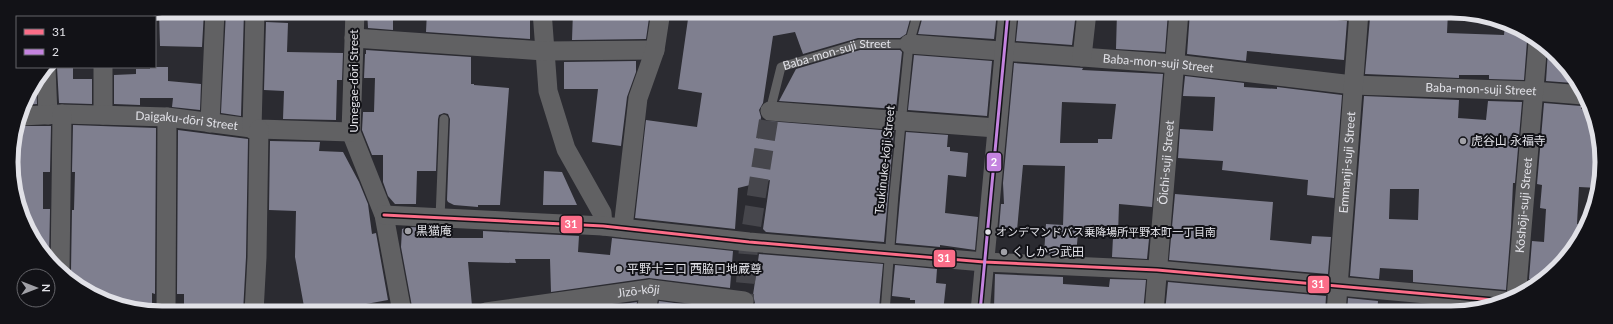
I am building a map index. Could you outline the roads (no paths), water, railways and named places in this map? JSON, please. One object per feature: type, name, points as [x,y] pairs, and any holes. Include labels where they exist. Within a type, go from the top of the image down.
[{"type":"street","points":[[210,123],[215,18]]},
{"type":"street","points":[[254,306],[257,257],[255,18]]},
{"type":"street","name":"Umegae-dōri Street","points":[[355,18],[351,132],[384,215],[401,306]]},
{"type":"street","points":[[542,18],[548,91],[566,149],[602,213],[603,226]]},
{"type":"street","points":[[623,228],[638,98],[655,50],[660,18]]},
{"type":"street","points":[[980,306],[1007,18]]},
{"type":"street","points":[[1082,57],[1086,18]]},
{"type":"street","name":"Ōichi-suji Street","points":[[1155,306],[1179,18]]},
{"type":"street","name":"Emmanji-suji Street","points":[[1337,306],[1359,18]]},
{"type":"street","points":[[354,38],[544,50],[655,50]]},
{"type":"street","name":"Baba-mon-suji Street","points":[[910,44],[1176,64],[1353,85],[1533,91],[1578,95]]},
{"type":"street","name":"Kōshōji-suji Street","points":[[1517,290],[1538,47]]},
{"type":"street","points":[[103,68],[103,115]]},
{"type":"street","points":[[47,75],[55,114],[60,264]]},
{"type":"street","points":[[770,111],[996,128]]},
{"type":"street","name":"Daigaku-dōri Street","points":[[26,116],[55,114],[167,117],[255,129],[351,132]]},
{"type":"street","points":[[166,306],[167,117]]},
{"type":"street","points":[[384,215],[603,226],[749,242],[984,262],[1158,270],[1492,300]]},
{"type":"street","points":[[647,306],[650,289]]},
{"type":"street","name":"Jizō-kōji","points":[[529,306],[650,289],[744,301]]},
{"type":"lane","name":"Tsukinuke-kōji Street","points":[[885,306],[901,121],[910,44],[916,18]]},
{"type":"lane","name":"Baba-mon-suji Street","points":[[770,111],[781,68],[859,44],[910,44]]},
{"type":"lane","points":[[440,218],[444,118]]},
{"type":"tunnel","points":[[744,306],[749,242],[770,111]]},
{"type":"place","name":"虎谷山 永福寺","points":[[1463,141]]},
{"type":"place","name":"黒猫庵","points":[[408,231]]},
{"type":"place","name":"オンデマンドバス乗降場所平野本町一丁目南","points":[[988,232]]},
{"type":"place","name":"くしかつ武田","points":[[1004,252]]},
{"type":"place","name":"平野十三口 西脇口地蔵尊","points":[[619,269]]}]
